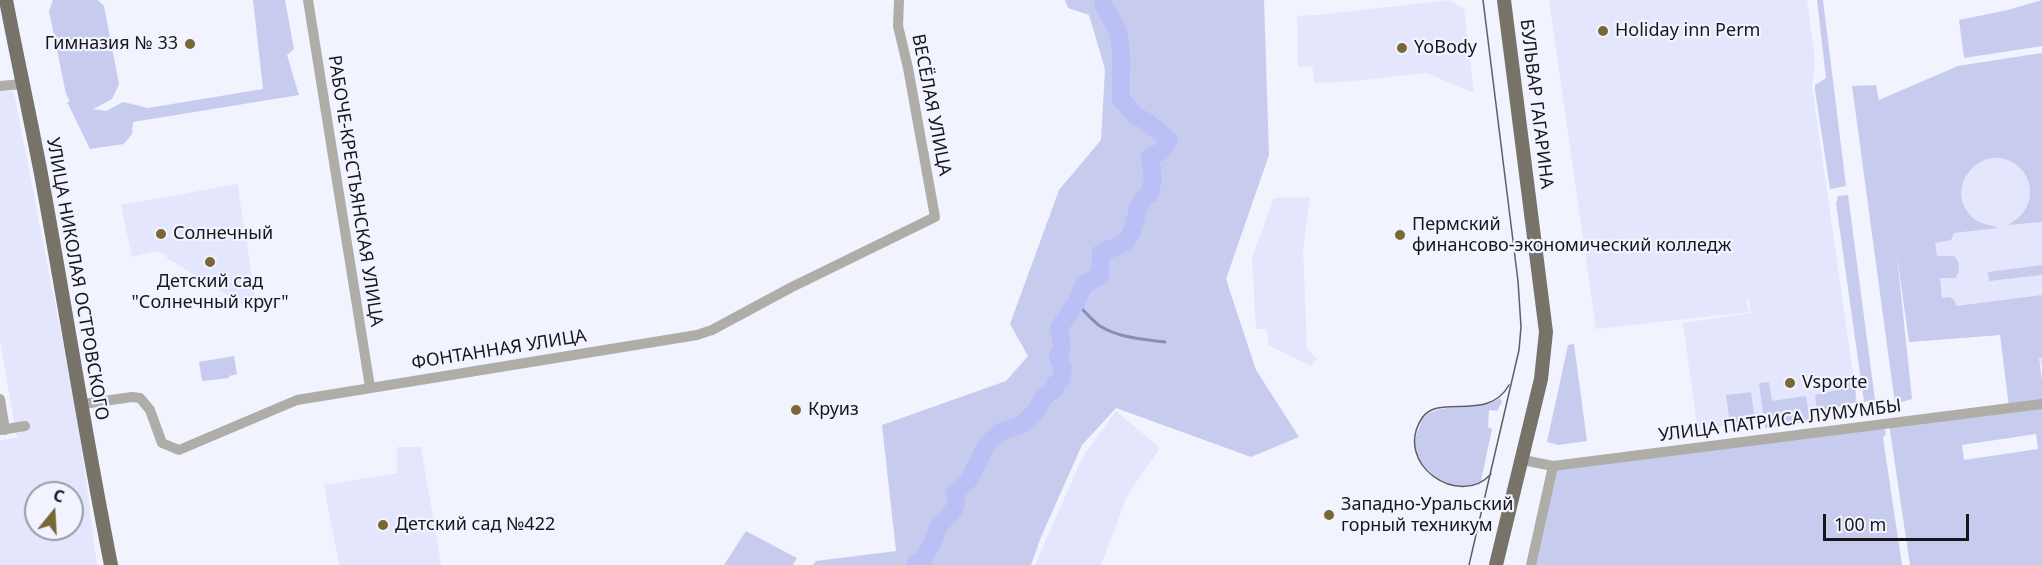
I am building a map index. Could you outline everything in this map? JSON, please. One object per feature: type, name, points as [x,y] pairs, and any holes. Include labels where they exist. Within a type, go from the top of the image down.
[{"type":"main road","name":"УЛИЦА НИКОЛАЯ ОСТРОВСКОГО","points":[[6,0],[41,172],[111,565]]},
{"type":"main road","name":"БУЛЬВАР ГАГАРИНА","points":[[1496,565],[1543,371],[1546,332],[1504,0]]},
{"type":"street","name":"РАБОЧЕ-КРЕСТЬЯНСКАЯ УЛИЦА","points":[[308,0],[370,387]]},
{"type":"street","name":"ВЕСЁЛАЯ УЛИЦА","points":[[899,0],[898,26],[908,68],[935,217]]},
{"type":"street","points":[[0,86],[22,84]]},
{"type":"street","name":"ФОНТАННАЯ УЛИЦА","points":[[82,404],[132,397],[140,398],[150,410],[162,443],[179,450],[297,400],[468,373],[712,330],[790,288],[935,217]]},
{"type":"street","points":[[0,399],[2,430],[25,426]]},
{"type":"street","name":"УЛИЦА ПАТРИСА ЛУМУМБЫ","points":[[1523,460],[1553,466],[2042,404]]},
{"type":"street","points":[[1531,565],[1553,466]]},
{"type":"shaded area","points":[[53,0],[98,0],[104,6],[119,84],[112,99],[93,109],[106,111],[123,102],[148,108],[263,89],[253,0],[285,0],[294,49],[287,55],[299,95],[133,122],[132,134],[124,144],[90,149],[67,102],[70,102],[66,94],[49,11]]},
{"type":"shaded area","points":[[1065,0],[1264,0],[1269,155],[1226,279],[1256,370],[1299,437],[1251,457],[1116,408],[1082,445],[1031,565],[813,565],[816,561],[896,551],[882,425],[1006,381],[1028,356],[1010,324],[1059,190],[1101,140],[1105,69],[1089,15],[1068,8]]},
{"type":"shaded area","points":[[1449,0],[1464,9],[1474,93],[1427,73],[1315,83],[1312,66],[1298,67],[1297,16]]},
{"type":"shaded area","points":[[1549,0],[1807,0],[1815,60],[1812,86],[1857,402],[1806,416],[1714,427],[1698,432],[1683,323],[1751,313],[1749,299],[1769,296],[1746,299],[1749,312],[1596,329]]},
{"type":"shaded area","points":[[1817,0],[1823,0],[1846,186],[1830,189],[1815,90],[1815,85],[1826,78]]},
{"type":"shaded area","points":[[2042,0],[2042,46],[1964,58],[1959,20]]},
{"type":"shaded area","points":[[2042,53],[2042,364],[2005,369],[2000,335],[1909,342],[1958,66]]},
{"type":"shaded area","points":[[2042,53],[2042,222],[2008,225],[2021,215],[2026,207],[2030,198],[2029,185],[2026,175],[2019,167],[2006,159],[1993,158],[1981,162],[1971,170],[1964,180],[1961,193],[1964,206],[1973,218],[1998,228],[1954,233],[1951,240],[1935,243],[1937,256],[1954,256],[1959,264],[1955,278],[1940,278],[1942,298],[1950,297],[1955,301],[1956,306],[2042,295],[2042,358],[2039,358],[2042,381],[2042,565],[1910,565],[1889,424],[2009,407],[2000,335],[1909,342],[1897,256],[1912,399],[1895,404],[1852,86],[1876,85],[1879,100],[1958,66]],"holes":[[[2036,434],[2038,449],[1964,460],[1962,445]]]},
{"type":"shaded area","points":[[4,89],[14,93],[79,427],[97,565],[0,565],[0,440],[17,438],[0,341],[0,90]]},
{"type":"shaded area","points":[[238,184],[258,314],[167,258],[165,254],[158,251],[132,257],[121,205]]},
{"type":"shaded area","points":[[1848,195],[1875,400],[1864,402],[1836,203],[1838,196]]},
{"type":"shaded area","points":[[1310,197],[1303,250],[1307,349],[1317,359],[1311,366],[1268,345],[1267,329],[1256,329],[1252,258],[1274,198]]},
{"type":"shaded area","points":[[2042,265],[2042,275],[1989,281],[1988,272]]},
{"type":"shaded area","points":[[1574,344],[1587,441],[1558,445],[1547,442],[1568,345]]},
{"type":"shaded area","points":[[234,356],[237,374],[229,378],[202,381],[199,362]]},
{"type":"shaded area","points":[[1855,381],[1856,402],[1817,413],[1815,395],[1847,388],[1846,383]]},
{"type":"shaded area","points":[[1769,382],[1772,401],[1806,396],[1810,421],[1765,428],[1759,383]]},
{"type":"shaded area","points":[[1751,392],[1755,420],[1730,423],[1726,395]]},
{"type":"shaded area","points":[[1500,398],[1502,402],[1497,411],[1489,410],[1488,427],[1492,429],[1481,481],[1473,485],[1452,484],[1432,474],[1424,466],[1415,449],[1416,437],[1423,417],[1441,409],[1481,405]]},
{"type":"shaded area","points":[[1116,411],[1160,448],[1128,494],[1101,565],[1035,565],[1083,456]]},
{"type":"shaded area","points":[[1884,425],[1886,434],[1883,438],[1902,565],[1531,565],[1553,466]]},
{"type":"shaded area","name":"Детский сад №422","points":[[397,447],[421,447],[441,565],[339,565],[324,485],[397,473]]},
{"type":"shaded area","points":[[746,531],[797,558],[793,565],[724,565]]},
{"type":"waterway","points":[[915,565],[922,563],[938,526],[954,508],[955,493],[969,480],[987,444],[1000,432],[1021,425],[1035,412],[1044,397],[1054,390],[1056,383],[1061,379],[1063,369],[1058,356],[1062,347],[1059,328],[1076,303],[1084,285],[1100,275],[1101,253],[1122,244],[1131,234],[1140,203],[1150,194],[1153,179],[1150,157],[1162,151],[1169,140],[1146,121],[1136,116],[1121,99],[1119,38],[1116,26],[1103,0]]},
{"type":"waterway","points":[[1076,303],[1097,324],[1107,330],[1131,337],[1165,342]]},
{"type":"tram line","points":[[1469,565],[1519,350],[1521,327],[1518,281],[1483,0]]},
{"type":"tram line","points":[[1491,474],[1478,484],[1463,486],[1448,484],[1434,476],[1422,465],[1416,451],[1415,435],[1422,418],[1430,411],[1489,403],[1500,396],[1509,385]]},
{"type":"place","name":"Holiday inn Perm","points":[[1603,31]]},
{"type":"place","name":"Гимназия № 33","points":[[190,44]]},
{"type":"place","name":"YoBody","points":[[1402,48]]},
{"type":"place","name":"Солнечный","points":[[161,234]]},
{"type":"place","name":"Пермский финансово-экономический колледж","points":[[1400,235]]},
{"type":"place","name":"Детский сад \"Солнечный круг\"","points":[[210,262]]},
{"type":"place","name":"Vsporte","points":[[1790,383]]},
{"type":"place","name":"Круиз","points":[[796,410]]},
{"type":"place","name":"Западно-Уральский горный техникум","points":[[1329,515]]},
{"type":"place","name":"Детский сад №422","points":[[383,525]]}]
